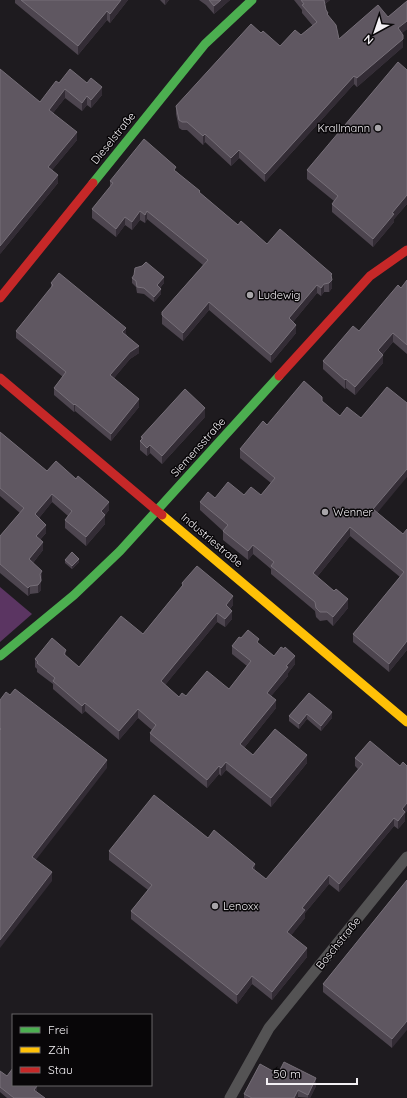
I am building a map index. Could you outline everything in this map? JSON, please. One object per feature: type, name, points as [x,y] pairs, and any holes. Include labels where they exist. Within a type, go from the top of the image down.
[{"type":"street","name":"Dieselstraße","points":[[0,298],[205,44],[252,0]]},
{"type":"street","name":"Siemensstraße","points":[[0,656],[74,596],[120,551],[370,276],[407,250]]},
{"type":"street","name":"Industriestraße","points":[[0,378],[407,722]]},
{"type":"street","name":"Boschstraße","points":[[230,1098],[269,1028],[407,857]]},
{"type":"shaded area","points":[[0,587],[32,614],[0,642]]},
{"type":"building","points":[[21,0],[121,0],[110,14],[107,11],[78,46]]},
{"type":"building","points":[[209,0],[221,0],[214,6]]},
{"type":"building","points":[[301,0],[324,0],[327,14],[336,25],[339,39],[378,5],[388,17],[407,1],[407,21],[398,28],[403,35],[403,39],[357,78],[354,76],[265,174],[239,150],[231,158],[205,134],[203,136],[187,122],[182,122],[179,120],[176,106],[251,24],[261,33],[263,31],[280,46],[295,30],[301,35],[317,22],[302,5],[304,4]]},
{"type":"building","name":"Krallmann","points":[[398,62],[407,70],[407,195],[392,213],[394,214],[373,239],[332,204],[338,196],[307,170]]},
{"type":"building","points":[[0,69],[40,102],[56,81],[59,83],[70,69],[87,83],[91,78],[102,87],[91,100],[87,96],[82,103],[65,89],[49,110],[77,132],[48,167],[58,175],[0,246]]},
{"type":"building","points":[[144,139],[176,167],[174,170],[238,225],[241,221],[267,244],[280,229],[332,274],[332,280],[329,283],[324,284],[321,288],[317,285],[289,318],[296,325],[271,355],[209,302],[183,333],[162,315],[162,312],[208,260],[147,211],[145,215],[140,211],[132,222],[125,217],[116,229],[92,209],[113,183],[110,181]]},
{"type":"building","points":[[146,262],[164,277],[157,285],[161,289],[154,297],[144,288],[137,287],[136,281],[132,278],[135,268],[142,266]]},
{"type":"building","points":[[59,273],[126,328],[122,332],[139,346],[130,352],[110,375],[139,399],[111,434],[54,388],[66,372],[16,331],[53,285],[51,283]]},
{"type":"building","points":[[407,280],[407,345],[393,333],[378,350],[383,355],[355,387],[323,361],[353,326],[359,331],[398,285],[401,288]]},
{"type":"building","points":[[304,381],[322,397],[322,401],[340,416],[347,407],[361,418],[387,387],[407,403],[407,469],[373,509],[403,534],[407,529],[407,641],[389,664],[353,634],[404,572],[350,527],[313,573],[334,591],[336,589],[348,599],[333,617],[327,612],[320,612],[316,608],[315,602],[271,566],[274,562],[253,545],[248,551],[223,531],[228,525],[200,502],[208,492],[215,498],[228,482],[244,495],[251,487],[261,495],[275,478],[240,449],[263,421],[267,425]]},
{"type":"building","points":[[185,389],[205,408],[162,456],[150,445],[147,448],[140,441],[143,438],[141,437]]},
{"type":"building","points":[[0,432],[47,471],[56,461],[76,479],[78,476],[109,502],[101,511],[105,515],[86,537],[65,520],[72,511],[52,494],[35,514],[46,525],[36,536],[43,542],[29,559],[42,571],[40,574],[41,581],[38,585],[30,586],[28,588],[0,564],[0,536],[24,508],[0,488]]},
{"type":"building","points":[[72,552],[79,559],[72,566],[65,560]]},
{"type":"building","points":[[197,566],[233,596],[226,605],[232,611],[225,619],[217,613],[161,681],[179,697],[182,693],[186,696],[207,671],[229,689],[251,661],[232,646],[239,637],[241,638],[248,630],[259,639],[257,642],[274,656],[281,647],[284,649],[285,647],[295,656],[267,693],[276,700],[240,744],[253,755],[275,729],[307,755],[271,798],[226,762],[221,768],[219,766],[207,780],[150,733],[156,725],[138,709],[119,731],[85,703],[82,706],[53,681],[55,678],[37,663],[38,662],[35,659],[52,638],[66,650],[64,654],[79,667],[121,616],[143,634]]},
{"type":"building","points":[[15,689],[107,760],[32,857],[52,872],[0,940],[0,700],[6,692],[10,695]]},
{"type":"building","points":[[309,693],[332,712],[321,726],[307,714],[299,724],[289,716]]},
{"type":"building","name":"Lenoxx","points":[[370,741],[400,766],[403,762],[407,766],[407,803],[402,809],[405,812],[398,821],[394,818],[339,884],[329,875],[302,908],[305,910],[287,932],[307,948],[272,992],[252,976],[237,995],[131,911],[152,885],[109,851],[154,795],[208,838],[214,830],[255,864],[252,868],[266,879],[363,764],[355,758]]},
{"type":"building","points":[[407,880],[407,1021],[392,1039],[323,984]]},
{"type":"building","points":[[284,1062],[316,1078],[308,1095],[298,1090],[294,1098],[252,1098],[244,1094],[260,1064],[278,1074]]},
{"type":"building","points":[[12,1069],[12,1086],[37,1086],[34,1090],[45,1098],[14,1098],[0,1087],[0,1071],[7,1076]]},
{"type":"traffic: fast","points":[[93,183],[205,44],[252,0]]},
{"type":"traffic: fast","points":[[0,656],[74,595],[120,551],[279,376]]},
{"type":"traffic: slow","points":[[162,515],[407,722]]},
{"type":"traffic: jam","points":[[0,298],[93,183]]},
{"type":"traffic: jam","points":[[279,376],[370,276],[407,250]]},
{"type":"traffic: jam","points":[[0,378],[162,515]]},
{"type":"place","name":"Krallmann","points":[[378,128]]},
{"type":"place","name":"Ludewig","points":[[250,295]]},
{"type":"place","name":"Wenner","points":[[325,512]]},
{"type":"place","name":"Lenoxx","points":[[215,906]]}]
